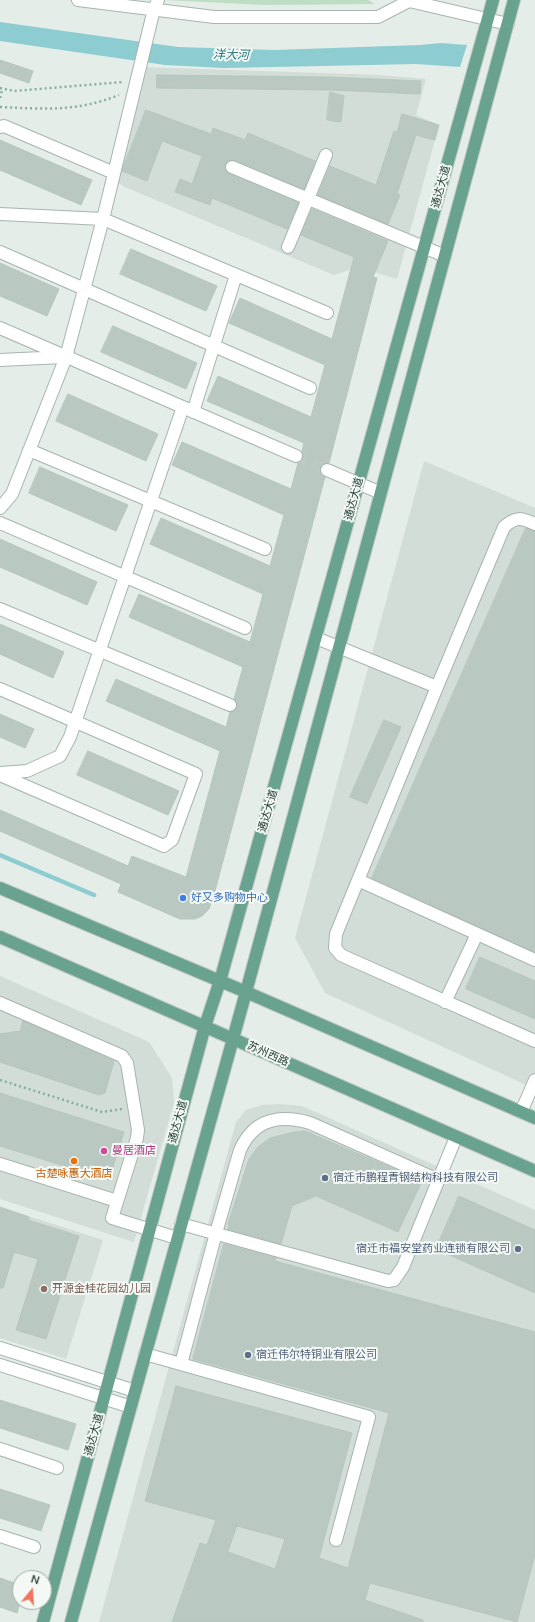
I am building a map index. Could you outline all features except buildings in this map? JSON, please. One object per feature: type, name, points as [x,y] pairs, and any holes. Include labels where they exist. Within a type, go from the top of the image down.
[{"type":"main road","name":"通达大道","points":[[43,1622],[205,1026],[220,981],[493,0]]},
{"type":"main road","name":"通达大道","points":[[72,1622],[232,1038],[246,992],[514,0]]},
{"type":"main road","points":[[0,888],[246,992],[535,1118]]},
{"type":"main road","name":"苏州西路","points":[[0,937],[535,1171]]},
{"type":"street","points":[[78,0],[156,5],[214,17],[378,17],[410,0],[508,24]]},
{"type":"street","points":[[0,508],[12,494],[66,357],[103,219],[149,28],[156,5]]},
{"type":"street","points":[[0,127],[4,126],[114,173]]},
{"type":"street","points":[[288,247],[326,155]]},
{"type":"street","points":[[232,167],[445,256]]},
{"type":"street","points":[[0,214],[103,219],[327,313]]},
{"type":"street","points":[[0,252],[310,388]]},
{"type":"street","points":[[0,774],[27,771],[60,756],[70,737],[151,501],[214,346],[236,275]]},
{"type":"street","points":[[0,328],[296,456]]},
{"type":"street","points":[[0,360],[66,357]]},
{"type":"street","points":[[29,450],[265,549]]},
{"type":"street","points":[[328,470],[381,493]]},
{"type":"street","points":[[535,524],[523,518],[512,520],[504,527],[437,686],[336,934],[335,948],[347,958],[535,1041]]},
{"type":"street","points":[[0,523],[245,628]]},
{"type":"street","points":[[0,609],[230,705]]},
{"type":"street","points":[[316,638],[437,686]]},
{"type":"street","points":[[0,689],[196,774],[172,840],[164,846],[0,774]]},
{"type":"street","points":[[358,880],[535,960]]},
{"type":"street","points":[[446,1002],[477,934]]},
{"type":"street","points":[[0,1003],[122,1056],[127,1063],[137,1138],[112,1218],[177,1238]]},
{"type":"street","points":[[521,1112],[535,1080]]},
{"type":"street","points":[[181,1364],[240,1150],[246,1138],[264,1123],[276,1119],[298,1120],[438,1180]]},
{"type":"street","points":[[181,1224],[388,1281],[394,1280],[403,1267],[456,1137]]},
{"type":"street","points":[[0,1164],[117,1200]]},
{"type":"street","points":[[0,1348],[135,1391]]},
{"type":"street","points":[[145,1354],[369,1417],[336,1540]]},
{"type":"street","points":[[0,1365],[131,1407]]},
{"type":"street","points":[[0,1449],[58,1468]]},
{"type":"street","points":[[0,1536],[34,1547]]},
{"type":"path","points":[[0,98],[1,89],[22,91],[135,85]]},
{"type":"path","points":[[0,107],[52,110],[89,105],[135,85]]},
{"type":"path","points":[[0,1080],[102,1112],[134,1107]]},
{"type":"shaded area","points":[[140,67],[380,75],[426,79],[416,115],[439,125],[397,279],[359,267],[334,275],[125,187],[112,179]]},
{"type":"shaded area","points":[[424,461],[535,508],[535,1089],[325,993],[295,938]]},
{"type":"shaded area","points":[[0,976],[149,1042],[172,1078],[174,1103],[134,1242],[0,1199]]},
{"type":"shaded area","points":[[280,1104],[302,1106],[535,1210],[535,1622],[99,1622],[236,1122],[246,1110],[262,1105]]},
{"type":"shaded area","name":"开源金桂花园幼儿园","points":[[0,1207],[103,1240],[66,1359],[0,1338]]},
{"type":"green space","points":[[165,0],[368,0],[375,4],[265,5]]},
{"type":"water","name":"洋大河","points":[[0,22],[178,47],[274,50],[441,43],[467,45],[460,67],[416,64],[224,68],[165,65],[0,41]]},
{"type":"waterway","points":[[0,855],[94,895]]},
{"type":"tunnel","points":[[296,456],[327,470]]},
{"type":"place","name":"好又多购物中心","points":[[183,898]]},
{"type":"place","name":"曼居酒店","points":[[104,1151]]},
{"type":"place","name":"古楚咏惠大酒店","points":[[74,1161]]},
{"type":"place","name":"宿迁市鹏程青钢结构科技有限公司","points":[[325,1178]]},
{"type":"place","name":"宿迁市福安堂药业连锁有限公司","points":[[518,1249]]},
{"type":"place","name":"开源金桂花园幼儿园","points":[[44,1289]]},
{"type":"place","name":"宿迁伟尔特铜业有限公司","points":[[248,1355]]}]
